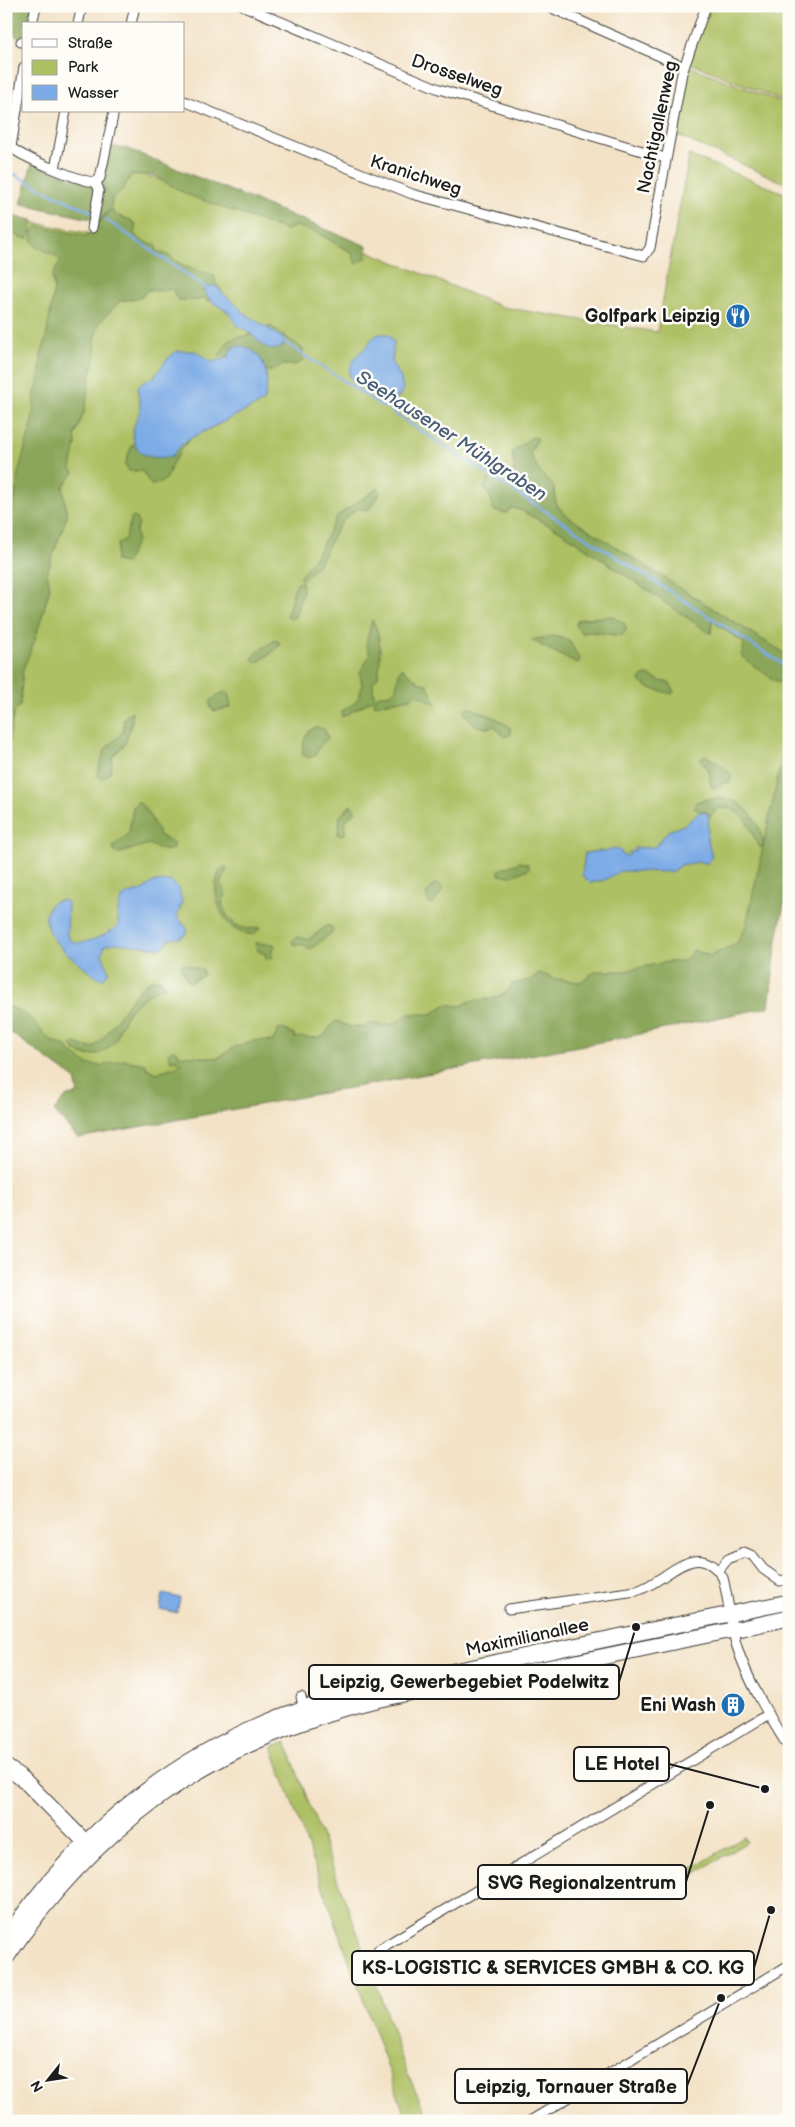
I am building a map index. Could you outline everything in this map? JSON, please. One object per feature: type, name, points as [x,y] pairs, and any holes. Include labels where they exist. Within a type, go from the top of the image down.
[{"type":"main road","name":"Maximilianallee","points":[[6,1939],[38,1896],[136,1798],[200,1754],[303,1703],[789,1602]]},
{"type":"main road","name":"Maximilianallee","points":[[86,1849],[189,1776],[251,1742],[308,1720],[388,1698],[528,1672],[789,1618]]},
{"type":"main road","points":[[6,1767],[23,1780],[86,1849]]},
{"type":"main road","points":[[6,1778],[86,1849]]},
{"type":"main road","points":[[6,1958],[86,1849]]},
{"type":"street","points":[[32,22],[36,6]]},
{"type":"street","points":[[78,22],[82,6]]},
{"type":"street","points":[[131,22],[135,6]]},
{"type":"street","name":"Drosselweg","points":[[244,6],[439,89],[665,158]]},
{"type":"street","points":[[547,6],[684,67]]},
{"type":"street","name":"Nachtigallenweg","points":[[646,255],[652,240],[665,158],[684,67],[706,6]]},
{"type":"street","points":[[22,79],[11,147],[54,169],[89,182],[96,182],[100,178],[114,112]]},
{"type":"street","name":"Kranichweg","points":[[185,101],[412,194],[635,255],[646,255]]},
{"type":"street","points":[[54,169],[66,112]]},
{"type":"street","points":[[92,228],[99,190],[96,182]]},
{"type":"street","points":[[718,1571],[728,1559],[744,1552],[753,1556],[763,1569],[780,1581],[789,1579]]},
{"type":"street","points":[[509,1609],[645,1589],[652,1586],[674,1567],[688,1562],[701,1562],[718,1571],[723,1578],[733,1630],[743,1664],[768,1714],[789,1748]]},
{"type":"street","points":[[378,1950],[768,1714]]},
{"type":"street","points":[[530,2121],[789,1965]]},
{"type":"green space","points":[[6,6],[32,6],[28,22],[22,22],[22,37],[19,38],[6,29]]},
{"type":"green space","points":[[709,6],[768,6],[778,10],[779,6],[789,6],[789,103],[690,63]]},
{"type":"green space","points":[[689,66],[789,105],[789,185],[674,134]]},
{"type":"green space","points":[[110,146],[128,149],[367,246],[366,258],[356,264],[351,252],[313,231],[296,226],[286,230],[186,194],[153,175],[131,175],[124,188],[112,199],[111,208],[100,221],[21,204],[32,163],[102,189]]},
{"type":"green space","name":"Golfpark Leipzig","points":[[689,155],[789,195],[789,752],[742,961],[99,1091],[6,1022],[6,217],[93,234],[116,166],[315,229],[502,307],[657,332]]},
{"type":"green space","points":[[112,209],[115,215],[131,220],[136,225],[134,233],[136,236],[147,243],[156,244],[157,251],[186,267],[214,275],[216,284],[222,291],[207,301],[204,298],[199,300],[178,300],[172,289],[164,291],[147,290],[142,297],[120,301],[99,323],[95,339],[96,356],[90,376],[85,409],[75,436],[76,444],[71,469],[74,473],[63,487],[67,516],[47,572],[50,588],[35,640],[23,669],[20,706],[14,712],[6,757],[6,523],[14,506],[18,474],[32,423],[35,392],[39,382],[41,356],[46,339],[54,289],[52,276],[60,262],[60,258],[37,247],[32,241],[33,230],[37,226],[87,236]]},
{"type":"green space","points":[[6,215],[33,220],[29,238],[21,238],[6,230]]},
{"type":"green space","points":[[271,326],[303,349],[303,361],[295,365],[282,365],[269,372],[255,361],[246,357],[219,356],[231,340]]},
{"type":"green space","points":[[192,430],[190,440],[179,451],[179,455],[172,464],[164,481],[151,485],[142,471],[129,471],[125,464],[132,445],[147,447]]},
{"type":"green space","points":[[532,437],[538,438],[530,453],[539,471],[554,487],[556,503],[564,514],[789,656],[789,686],[774,680],[742,657],[744,643],[712,621],[711,634],[562,532],[520,510],[512,508],[506,513],[494,511],[491,498],[484,488],[489,479],[502,469],[515,472],[512,452]]},
{"type":"green space","points":[[378,488],[380,494],[369,510],[357,509],[350,514],[335,533],[317,565],[302,580],[299,578],[319,551],[337,516]]},
{"type":"green space","points":[[132,517],[136,518],[139,526],[136,529],[137,540],[126,563],[115,561],[118,544],[125,539]]},
{"type":"green space","points":[[302,582],[303,591],[295,617],[291,619],[286,615],[295,587],[297,583]]},
{"type":"green space","points":[[612,616],[624,623],[627,630],[621,636],[595,632],[582,633],[575,626],[578,620]]},
{"type":"green space","points":[[372,620],[378,632],[380,647],[378,677],[373,682],[374,699],[342,717],[341,712],[353,704],[359,697],[362,686],[360,672],[370,655],[366,644]]},
{"type":"green space","points":[[554,636],[569,640],[580,660],[577,664],[531,640]]},
{"type":"green space","points":[[275,640],[280,645],[274,651],[257,663],[252,659],[257,652]]},
{"type":"green space","points":[[402,668],[420,683],[427,684],[436,704],[416,694],[411,698],[375,705],[374,702],[377,696],[388,695],[393,692],[397,686]]},
{"type":"green space","points":[[648,675],[660,681],[670,683],[674,691],[672,694],[649,688],[640,681],[643,676]]},
{"type":"green space","points":[[225,692],[229,694],[231,707],[215,711],[211,709],[210,702],[217,695]]},
{"type":"green space","points":[[469,707],[496,718],[510,727],[511,735],[505,737],[494,726],[487,728],[475,725],[464,712]]},
{"type":"green space","points":[[132,711],[132,721],[125,744],[113,756],[110,772],[102,779],[97,775],[105,749],[122,733],[123,719]]},
{"type":"green space","points":[[789,725],[789,879],[777,940],[769,1007],[617,1039],[78,1138],[54,1111],[67,1096],[78,1094],[75,1079],[6,1029],[6,1004],[28,1016],[49,1038],[54,1042],[66,1045],[70,1052],[87,1064],[101,1066],[124,1060],[145,1064],[147,1068],[156,1073],[182,1064],[176,1060],[171,1061],[168,1053],[171,1050],[177,1051],[179,1055],[218,1058],[244,1043],[262,1040],[273,1041],[278,1030],[283,1029],[294,1034],[295,1038],[319,1038],[336,1021],[348,1026],[391,1025],[410,1014],[432,1014],[445,1005],[460,1006],[471,1001],[494,998],[504,993],[512,984],[530,980],[539,973],[556,979],[580,982],[596,971],[624,971],[667,962],[685,961],[693,950],[710,956],[737,943],[746,926]]},
{"type":"green space","points":[[317,727],[325,730],[328,738],[319,747],[315,756],[309,758],[302,754],[304,741],[307,734]]},
{"type":"green space","points":[[705,755],[723,766],[732,776],[730,782],[723,783],[717,788],[711,787],[709,771],[700,759]]},
{"type":"green space","points":[[705,799],[729,799],[746,809],[756,821],[762,834],[763,847],[759,847],[744,819],[733,810],[718,808],[710,817],[707,812],[696,810],[694,806],[696,802]]},
{"type":"green space","points":[[138,801],[148,812],[160,836],[173,842],[173,849],[161,850],[149,844],[117,854],[113,850],[113,847],[129,833],[133,807]]},
{"type":"green space","points":[[351,805],[356,811],[345,821],[345,834],[338,835],[340,816]]},
{"type":"green space","points":[[520,862],[528,864],[529,869],[512,876],[499,875],[499,870]]},
{"type":"green space","points":[[225,866],[227,869],[221,884],[226,894],[222,903],[224,910],[231,921],[241,927],[260,927],[255,933],[247,934],[237,931],[229,925],[218,904],[216,882],[219,873]]},
{"type":"green space","points":[[438,884],[444,888],[433,904],[429,904],[426,895],[433,885]]},
{"type":"green space","points":[[328,925],[332,927],[333,932],[309,950],[304,945],[293,944],[292,941],[297,937],[309,939]]},
{"type":"green space","points":[[255,943],[274,944],[275,947],[271,951],[273,955],[271,958],[266,959],[265,954],[258,951]]},
{"type":"green space","points":[[183,963],[202,970],[204,975],[189,983],[181,966]]},
{"type":"green space","points":[[155,979],[161,980],[165,987],[144,997],[132,1008],[123,1021],[116,1039],[104,1051],[99,1054],[87,1055],[81,1054],[71,1046],[74,1043],[92,1048],[100,1042],[140,989],[147,982]]},
{"type":"green space","points":[[286,1742],[371,1969],[406,2070],[430,2121],[407,2121],[272,1747]]},
{"type":"green space","points":[[744,1837],[747,1842],[681,1882],[678,1877]]},
{"type":"water","points":[[215,286],[246,314],[284,339],[283,346],[278,349],[268,348],[238,326],[228,312],[212,302],[207,296],[205,292],[207,287]]},
{"type":"water","points":[[380,334],[388,334],[394,342],[392,363],[401,378],[403,390],[398,398],[389,398],[362,388],[353,382],[350,377],[349,372],[355,358],[373,337]]},
{"type":"water","points":[[239,346],[248,348],[261,359],[267,385],[263,402],[185,441],[172,456],[151,457],[140,451],[136,446],[133,431],[140,409],[139,385],[155,376],[166,360],[177,351],[195,351],[211,362],[228,358],[232,348]]},
{"type":"water","points":[[700,812],[705,812],[709,817],[707,838],[712,856],[708,863],[698,862],[681,865],[671,872],[620,871],[605,880],[590,883],[582,875],[585,853],[606,852],[612,848],[620,850],[622,855],[628,856],[630,855],[628,852],[635,851],[634,848],[655,847],[668,831],[684,825]]},
{"type":"water","points":[[170,881],[179,888],[182,902],[177,917],[187,928],[187,933],[180,938],[169,939],[162,948],[116,943],[105,945],[102,954],[109,972],[103,979],[93,975],[60,947],[49,931],[46,915],[49,907],[54,902],[66,901],[68,905],[67,934],[71,941],[89,941],[108,933],[118,926],[118,909],[122,898],[127,894],[141,891],[153,882]]},
{"type":"water","points":[[163,1594],[180,1598],[177,1613],[160,1609]]},
{"type":"waterway","name":"Seehausener Mühlgraben","points":[[6,170],[92,212]]},
{"type":"waterway","name":"Seehausener Mühlgraben","points":[[105,219],[209,290]]},
{"type":"waterway","name":"Seehausener Mühlgraben","points":[[281,340],[385,408]]},
{"type":"waterway","name":"Seehausener Mühlgraben","points":[[390,411],[789,668]]},
{"type":"place","name":"Golfpark Leipzig","points":[[738,316]]},
{"type":"place","name":"Leipzig, Gewerbegebiet Podelwitz","points":[[636,1627]]},
{"type":"place","name":"Eni Wash","points":[[733,1705]]},
{"type":"place","name":"LE Hotel","points":[[765,1789]]},
{"type":"place","name":"SVG Regionalzentrum","points":[[710,1805]]},
{"type":"place","name":"KS-LOGISTIC & SERVICES GMBH & CO. KG","points":[[771,1910]]},
{"type":"place","name":"Leipzig, Tornauer Straße","points":[[721,1998]]}]
